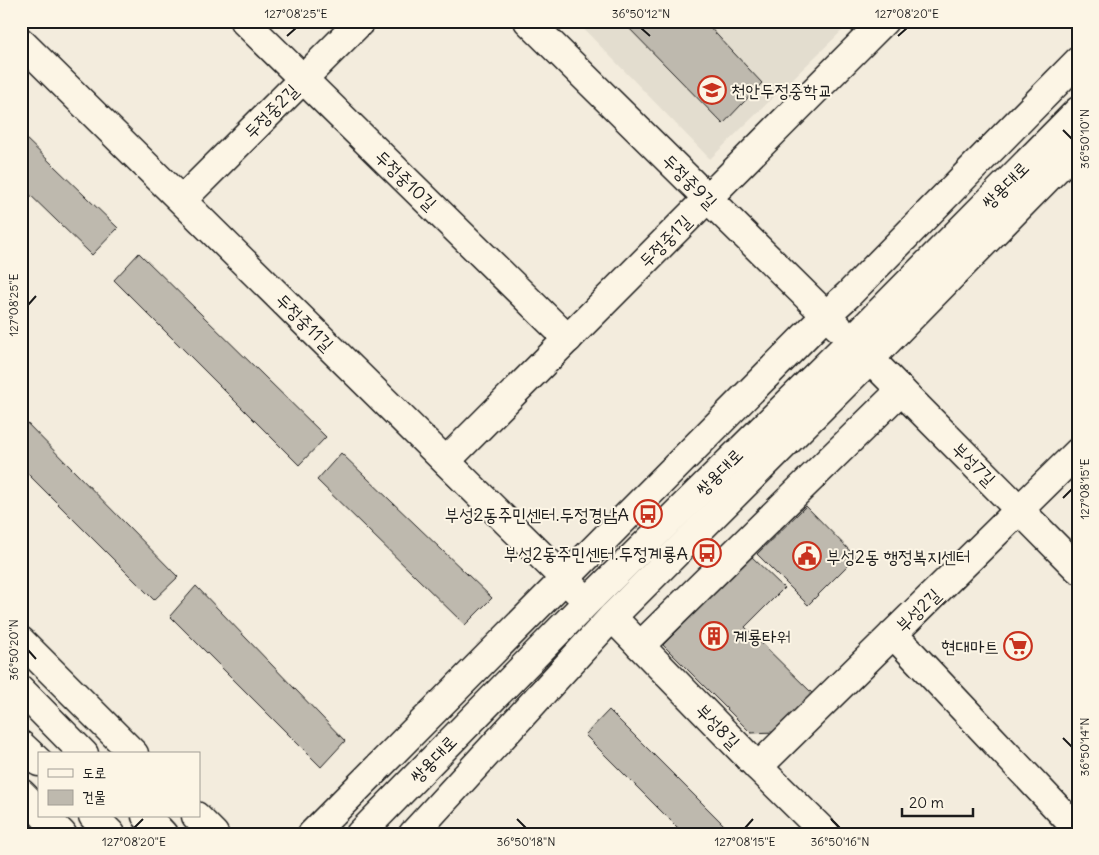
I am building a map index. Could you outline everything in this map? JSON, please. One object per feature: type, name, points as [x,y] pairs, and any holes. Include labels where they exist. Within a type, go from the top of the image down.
[{"type":"street","name":"두정중10길","points":[[244,21],[568,339]]},
{"type":"street","name":"두정중2길","points":[[182,200],[361,21]]},
{"type":"street","name":"두정중9길","points":[[528,21],[861,350]]},
{"type":"street","name":"두정중1길","points":[[446,461],[884,21]]},
{"type":"street","name":"두정중11길","points":[[23,47],[182,200],[588,601]]},
{"type":"street","points":[[312,834],[1078,61]]},
{"type":"street","name":"쌍용대로","points":[[413,834],[861,350],[1078,111]]},
{"type":"street","name":"쌍용대로","points":[[360,834],[588,601],[1078,147]]},
{"type":"street","name":"부성7길","points":[[861,350],[1078,569]]},
{"type":"street","points":[[640,646],[901,390]]},
{"type":"street","name":"부성2길","points":[[758,767],[1078,452]]},
{"type":"street","name":"부성8길","points":[[612,617],[826,834]]},
{"type":"street","points":[[893,634],[1078,830]]},
{"type":"street","points":[[21,641],[132,752]]},
{"type":"street","points":[[21,690],[82,752]]},
{"type":"street","points":[[21,745],[38,761]]},
{"type":"street","points":[[21,793],[38,809]]},
{"type":"street","points":[[46,818],[62,834]]},
{"type":"street","points":[[95,818],[111,834]]},
{"type":"street","points":[[148,818],[164,834]]},
{"type":"street","points":[[198,818],[214,834]]},
{"type":"shaded area","name":"천안두정중학교","points":[[576,21],[852,21],[710,159]]},
{"type":"building","points":[[622,21],[684,21],[687,24],[689,21],[704,21],[762,83],[723,124]]},
{"type":"building","points":[[21,134],[118,228],[92,255],[21,186]]},
{"type":"building","points":[[139,253],[326,437],[299,465],[114,280]]},
{"type":"building","points":[[21,417],[178,577],[154,600],[21,467]]},
{"type":"building","points":[[341,453],[492,598],[465,625],[317,480]]},
{"type":"building","name":"부성2동 행정복지센터","points":[[806,506],[856,557],[808,605],[757,554]]},
{"type":"building","name":"계룡타워","points":[[751,556],[784,588],[745,627],[813,694],[776,732],[751,733],[663,645]]},
{"type":"building","points":[[196,586],[345,741],[321,767],[170,616]]},
{"type":"building","points":[[609,710],[733,834],[684,834],[585,735]]},
{"type":"place","name":"천안두정중학교","points":[[712,90]]},
{"type":"place","name":"부성2동주민센터.두정경남A","points":[[648,514]]},
{"type":"place","name":"부성2동주민센터.두정계룡A","points":[[707,553]]},
{"type":"place","name":"부성2동 행정복지센터","points":[[807,556]]},
{"type":"place","name":"계룡타워","points":[[714,636]]},
{"type":"place","name":"현대마트","points":[[1018,646]]}]
